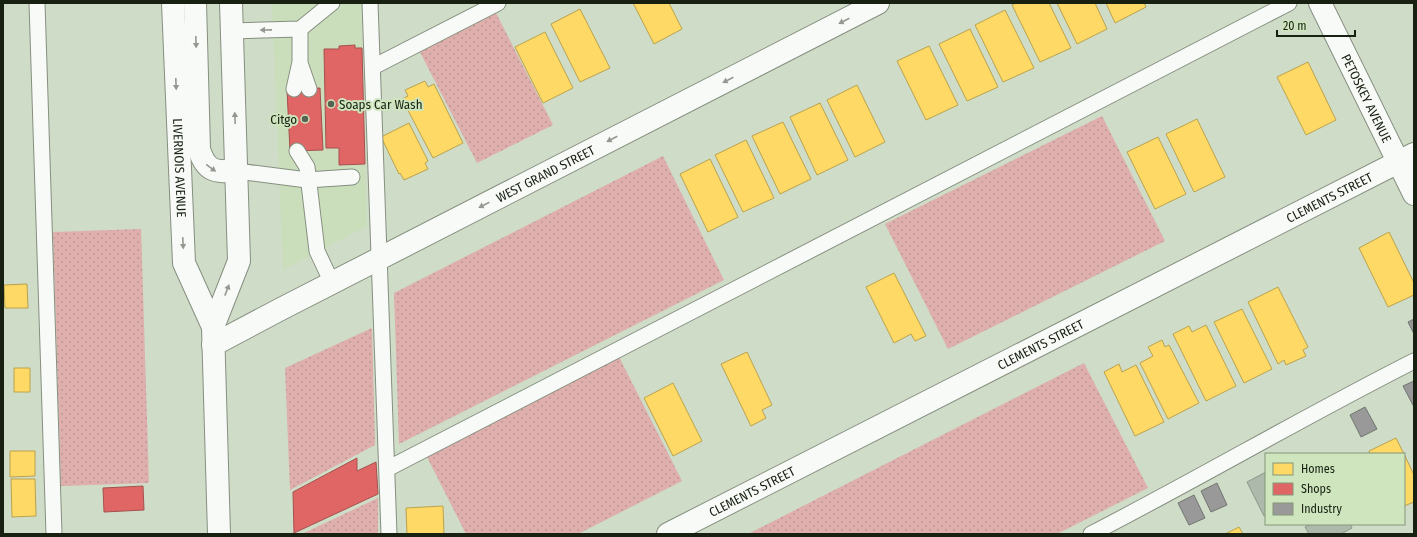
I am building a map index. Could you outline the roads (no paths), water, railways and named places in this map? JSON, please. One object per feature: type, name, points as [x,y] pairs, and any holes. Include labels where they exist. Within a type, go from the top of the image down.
[{"type":"street","name":"LIVERNOIS AVENUE","points":[[174,3],[184,263],[213,336],[219,534]]},
{"type":"street","points":[[195,3],[199,149],[204,162],[212,170],[218,172],[237,171]]},
{"type":"street","name":"LIVERNOIS AVENUE","points":[[213,336],[238,261],[237,171],[231,3]]},
{"type":"street","name":"WEST GRAND STREET","points":[[213,336],[279,310],[332,284],[878,3]]},
{"type":"street","name":"PETOSKEY AVENUE","points":[[1320,3],[1406,158],[1414,194]]},
{"type":"street","name":"CLEMENTS STREET","points":[[668,534],[1406,158]]},
{"type":"lane","points":[[37,3],[54,534]]},
{"type":"lane","points":[[232,31],[300,30],[332,3]]},
{"type":"lane","points":[[370,3],[389,534]]},
{"type":"lane","points":[[373,67],[498,3]]},
{"type":"lane","points":[[387,469],[1289,3]]},
{"type":"lane","points":[[300,30],[302,89]]},
{"type":"lane","points":[[304,151],[317,251],[332,284]]},
{"type":"lane","points":[[237,171],[352,177]]},
{"type":"lane","points":[[1091,534],[1355,391],[1414,361]]},
{"type":"place","name":"Soaps Car Wash","points":[[331,104]]},
{"type":"place","name":"Citgo","points":[[305,119]]}]
